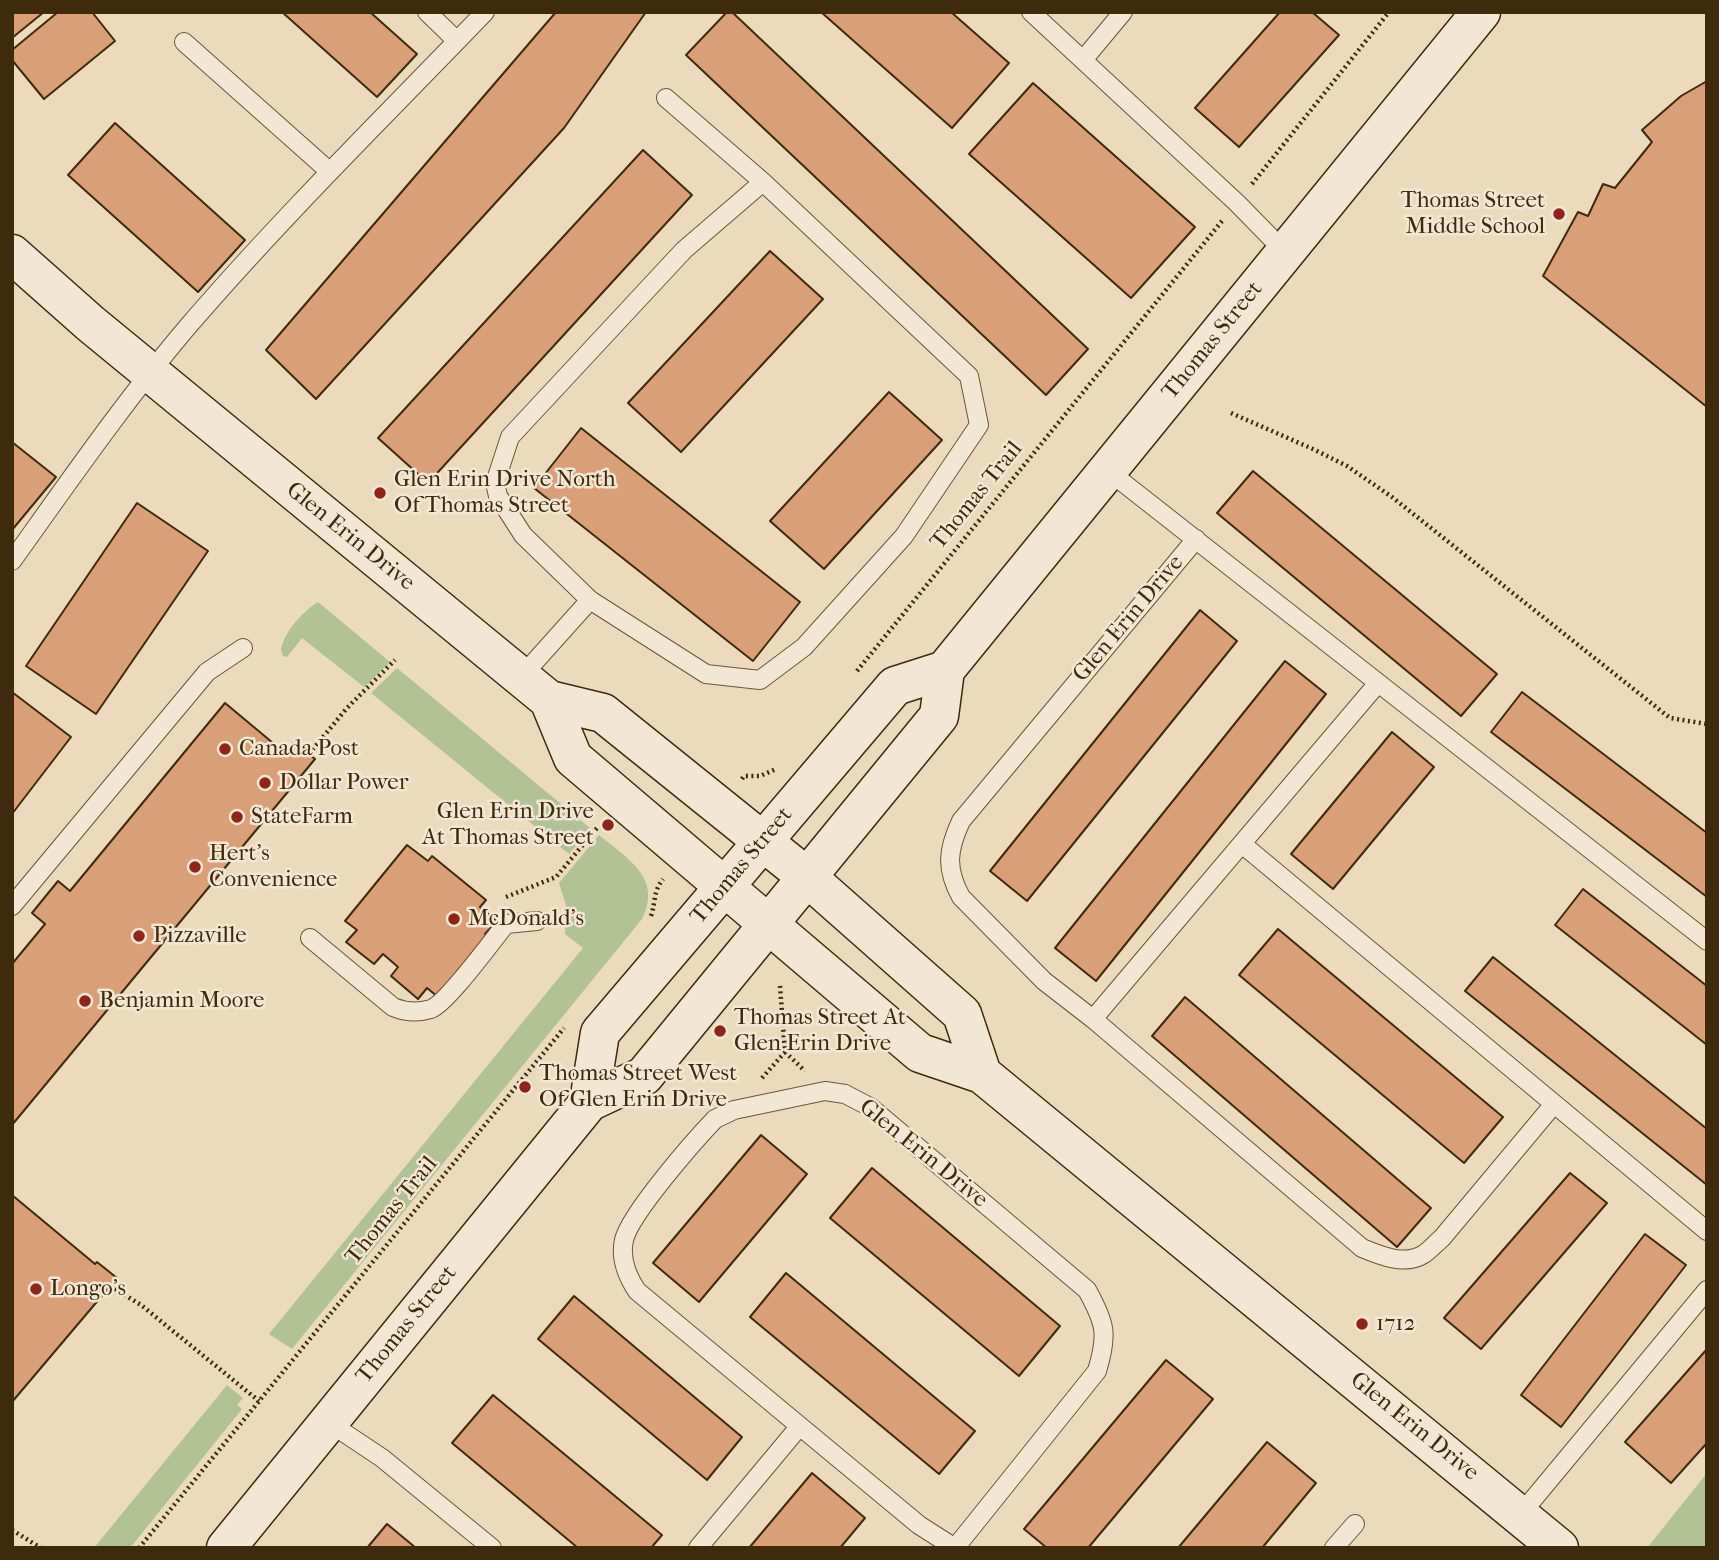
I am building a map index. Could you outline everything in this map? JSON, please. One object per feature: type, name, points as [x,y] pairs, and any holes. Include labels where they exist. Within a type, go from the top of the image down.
[{"type":"street","name":"Thomas Street","points":[[226,1548],[589,1102],[644,1076],[939,716],[945,670],[1480,12]]},
{"type":"street","name":"Glen Erin Drive","points":[[12,254],[150,374],[535,688],[603,713],[807,877],[962,1014],[982,1074]]},
{"type":"street","name":"Thomas Street","points":[[589,1102],[600,1033],[895,686],[945,670]]},
{"type":"street","name":"Glen Erin Drive","points":[[535,688],[573,758],[920,1053],[982,1074],[1559,1548]]},
{"type":"lane","points":[[427,12],[457,41]]},
{"type":"lane","points":[[12,561],[110,424],[190,324],[329,171],[485,12]]},
{"type":"lane","points":[[1031,12],[1237,203],[1285,252]]},
{"type":"lane","points":[[1083,60],[1123,12]]},
{"type":"lane","points":[[184,42],[329,171]]},
{"type":"lane","points":[[666,98],[762,182],[970,376],[979,425],[904,536],[804,647],[760,680],[706,674],[590,600],[523,535],[498,496],[495,483],[510,437],[684,250],[762,182]]},
{"type":"lane","name":"Glen Erin Drive","points":[[1107,470],[1707,941]]},
{"type":"lane","name":"Glen Erin Drive","points":[[1196,540],[961,821],[951,843],[949,864],[953,883],[961,897],[1044,981],[1093,1019],[1362,1248],[1385,1258],[1406,1259],[1423,1255],[1432,1247],[1554,1104]]},
{"type":"lane","points":[[535,688],[590,600]]},
{"type":"lane","points":[[12,906],[207,672],[243,648]]},
{"type":"lane","points":[[1093,1019],[1378,683]]},
{"type":"lane","points":[[1242,844],[1707,1231]]},
{"type":"lane","points":[[310,938],[393,1007],[409,1012],[430,1009],[439,1004],[506,924],[537,920]]},
{"type":"lane","name":"Glen Erin Drive","points":[[825,1091],[845,1094],[870,1107],[1087,1290],[1101,1316],[1105,1345],[1097,1371],[955,1548],[919,1525],[799,1427],[637,1291],[628,1277],[622,1249],[630,1222],[715,1119],[734,1110],[825,1091]]},
{"type":"lane","points":[[1520,1515],[1707,1290]]},
{"type":"lane","points":[[328,1422],[382,1458],[492,1548]]},
{"type":"lane","points":[[698,1548],[799,1427]]},
{"type":"lane","points":[[1334,1548],[1354,1524]]},
{"type":"path","points":[[1257,178],[1389,12]]},
{"type":"path","name":"Thomas Trail","points":[[853,676],[1224,218]]},
{"type":"path","points":[[1231,413],[1347,466],[1392,497],[1670,718],[1707,724]]},
{"type":"path","points":[[309,754],[347,708],[395,660]]},
{"type":"path","points":[[744,776],[760,776],[774,770],[783,762]]},
{"type":"path","points":[[497,901],[556,877],[597,828]]},
{"type":"path","points":[[647,923],[652,914],[655,888]]},
{"type":"path","points":[[734,1110],[785,1052],[780,986]]},
{"type":"path","name":"Thomas Trail","points":[[139,1548],[566,1026]]},
{"type":"path","points":[[110,1286],[141,1305],[259,1401]]},
{"type":"path","points":[[12,1530],[41,1548]]},
{"type":"green space","points":[[318,602],[390,662],[364,687],[302,638],[287,657],[283,656],[281,650],[290,630],[306,611]]},
{"type":"green space","points":[[397,668],[590,828],[569,854],[371,693]]},
{"type":"green space","points":[[599,835],[630,861],[645,880],[647,905],[642,919],[292,1349],[269,1334],[583,948],[565,934],[566,905],[559,883]]},
{"type":"green space","points":[[227,1385],[243,1398],[237,1405],[242,1409],[130,1548],[94,1548]]},
{"type":"green space","points":[[1707,1473],[1707,1548],[1647,1548]]},
{"type":"building","points":[[12,12],[44,12],[12,38]]},
{"type":"building","points":[[58,12],[92,12],[115,41],[44,99],[12,60],[12,50]]},
{"type":"building","points":[[282,12],[370,12],[417,54],[377,97]]},
{"type":"building","points":[[556,12],[646,12],[564,128],[316,399],[266,350]]},
{"type":"building","points":[[727,12],[732,12],[1088,349],[1046,395],[686,55]]},
{"type":"building","points":[[821,12],[951,12],[1009,63],[952,128]]},
{"type":"building","points":[[1280,12],[1312,12],[1339,35],[1239,147],[1195,108]]},
{"type":"building","points":[[1707,81],[1707,407],[1543,276],[1578,212],[1588,216],[1603,184],[1615,188],[1652,142],[1642,130],[1681,96]]},
{"type":"building","points":[[1033,83],[1195,227],[1131,298],[969,154]]},
{"type":"building","points":[[115,123],[245,240],[198,292],[68,175]]},
{"type":"building","points":[[643,150],[692,195],[428,483],[378,438]]},
{"type":"building","points":[[770,251],[823,299],[681,452],[628,403]]},
{"type":"building","points":[[889,392],[942,440],[824,569],[770,521]]},
{"type":"building","points":[[581,428],[800,602],[753,661],[534,488]]},
{"type":"building","points":[[12,442],[56,477],[12,530]]},
{"type":"building","points":[[1253,471],[1497,674],[1461,716],[1217,513]]},
{"type":"building","points":[[137,503],[208,551],[96,714],[26,666]]},
{"type":"building","points":[[1200,610],[1237,641],[1027,901],[990,871]]},
{"type":"building","points":[[1285,661],[1326,694],[1096,981],[1055,948]]},
{"type":"building","points":[[12,692],[71,737],[12,814]]},
{"type":"building","points":[[1522,692],[1707,833],[1707,897],[1491,732]]},
{"type":"building","points":[[225,703],[285,753],[294,742],[315,759],[12,1125],[12,964],[45,924],[32,913],[58,881],[70,891]]},
{"type":"building","points":[[1392,732],[1434,767],[1333,889],[1291,854]]},
{"type":"building","points":[[407,845],[428,861],[432,856],[486,900],[480,907],[497,921],[438,997],[427,988],[418,999],[391,976],[398,967],[383,954],[374,964],[346,942],[357,930],[345,921]]},
{"type":"building","points":[[1583,889],[1707,986],[1707,1045],[1555,925]]},
{"type":"building","points":[[1278,929],[1503,1117],[1464,1163],[1239,975]]},
{"type":"building","points":[[1493,957],[1707,1129],[1707,1185],[1465,991]]},
{"type":"building","points":[[1185,997],[1431,1208],[1397,1247],[1152,1036]]},
{"type":"building","points":[[761,1135],[807,1174],[699,1302],[653,1263]]},
{"type":"building","points":[[872,1168],[1060,1326],[1019,1376],[830,1218]]},
{"type":"building","points":[[1570,1173],[1607,1203],[1481,1349],[1444,1318]]},
{"type":"building","points":[[12,1195],[95,1264],[97,1262],[117,1278],[12,1402]]},
{"type":"building","points":[[1645,1234],[1686,1265],[1561,1427],[1521,1395]]},
{"type":"building","points":[[786,1273],[975,1431],[939,1474],[750,1317]]},
{"type":"building","points":[[574,1296],[742,1437],[707,1480],[538,1339]]},
{"type":"building","points":[[1707,1349],[1707,1443],[1671,1483],[1625,1442]]},
{"type":"building","points":[[1166,1360],[1213,1399],[1088,1548],[1047,1548],[1024,1529]]},
{"type":"building","points":[[493,1395],[662,1535],[651,1548],[578,1548],[452,1443]]},
{"type":"building","points":[[1267,1442],[1316,1483],[1262,1548],[1178,1548]]},
{"type":"building","points":[[812,1473],[865,1518],[840,1548],[749,1548]]},
{"type":"building","points":[[387,1524],[416,1548],[367,1548]]},
{"type":"place","name":"Thomas Street Middle School","points":[[1559,214]]},
{"type":"place","name":"Glen Erin Drive North Of Thomas Street","points":[[380,493]]},
{"type":"place","name":"Canada Post","points":[[225,749]]},
{"type":"place","name":"Dollar Power","points":[[265,783]]},
{"type":"place","name":"StateFarm","points":[[237,817]]},
{"type":"place","name":"Glen Erin Drive At Thomas Street","points":[[608,825]]},
{"type":"place","name":"Hert's Convenience","points":[[195,867]]},
{"type":"place","name":"McDonald's","points":[[454,919]]},
{"type":"place","name":"Pizzaville","points":[[139,936]]},
{"type":"place","name":"Benjamin Moore","points":[[85,1001]]},
{"type":"place","name":"Thomas Street At Glen Erin Drive","points":[[720,1031]]},
{"type":"place","name":"Thomas Street West Of Glen Erin Drive","points":[[525,1087]]},
{"type":"place","name":"Longo's","points":[[36,1289]]},
{"type":"place","name":"1712","points":[[1362,1324]]}]
